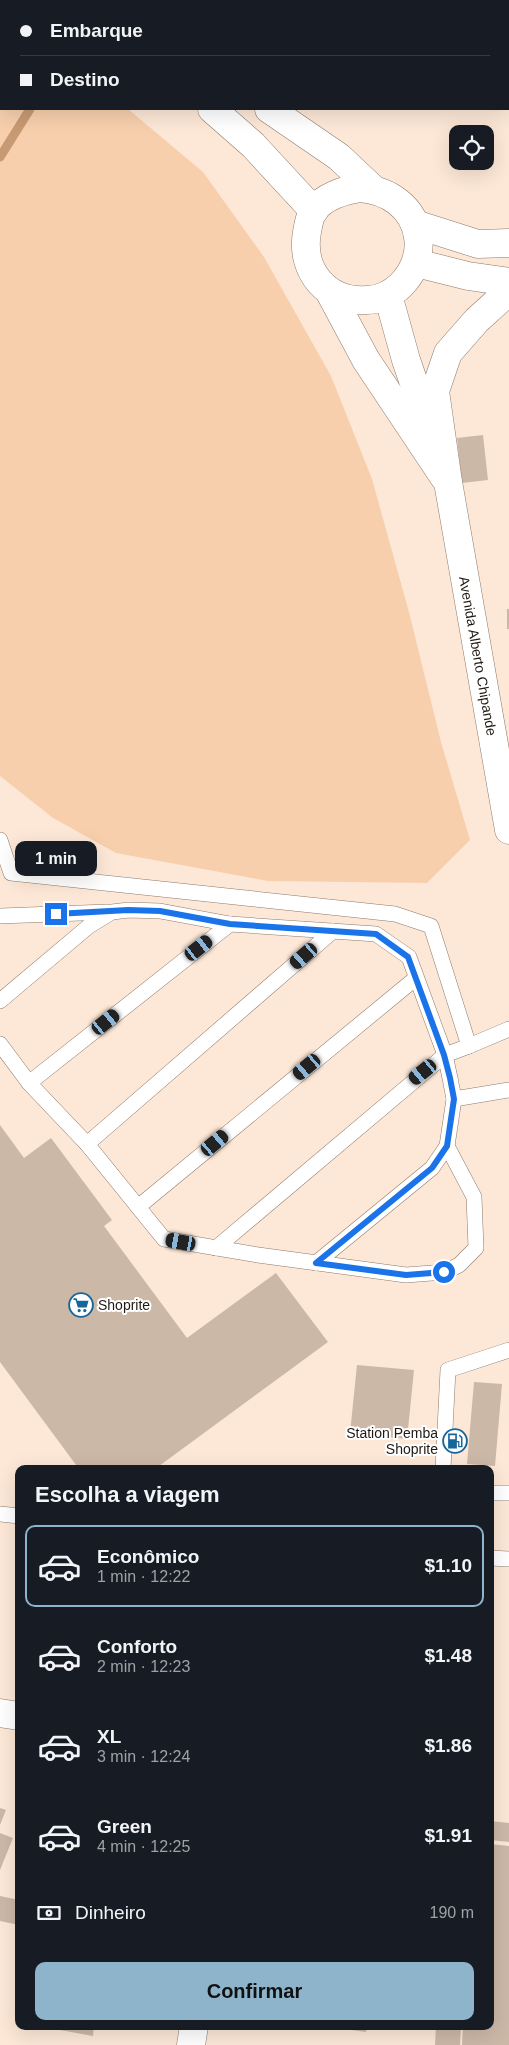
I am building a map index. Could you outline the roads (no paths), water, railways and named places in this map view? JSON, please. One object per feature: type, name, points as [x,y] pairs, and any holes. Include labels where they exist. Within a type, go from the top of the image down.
[{"type":"main road","points":[[213,110],[252,145],[314,211]]},
{"type":"main road","points":[[270,110],[339,157],[373,189]]},
{"type":"main road","points":[[360,188],[373,189],[390,195],[405,208],[414,224],[418,237],[416,263],[409,276],[400,287],[388,295],[373,300],[358,301],[342,298],[329,291],[316,278],[308,262],[305,244],[308,226],[314,211],[336,194],[360,188]]},
{"type":"main road","points":[[414,224],[478,244],[509,244]]},
{"type":"main road","points":[[416,263],[468,276],[509,282]]},
{"type":"main road","points":[[448,482],[435,391],[448,354],[476,320],[509,290]]},
{"type":"main road","points":[[329,291],[366,360],[448,482]]},
{"type":"main road","points":[[388,295],[406,360],[448,482]]},
{"type":"main road","name":"Avenida Alberto Chipande","points":[[448,482],[509,830]]},
{"type":"main road","points":[[0,1713],[15,1715]]},
{"type":"main road","points":[[191,2045],[193,2030]]},
{"type":"lane","points":[[0,840],[12,872],[394,914],[430,926],[468,1046]]},
{"type":"lane","points":[[0,916],[128,910],[160,911],[230,924],[376,934],[408,957],[444,1055],[454,1099],[447,1146],[432,1168],[316,1263]]},
{"type":"lane","points":[[0,1002],[88,926],[112,912]]},
{"type":"lane","points":[[29,1083],[230,924]]},
{"type":"lane","points":[[86,1144],[333,931]]},
{"type":"lane","points":[[138,1206],[416,978]]},
{"type":"lane","points":[[216,1248],[444,1055],[509,1028]]},
{"type":"lane","points":[[0,1044],[29,1083],[86,1144],[164,1239],[406,1275],[444,1272],[459,1265],[476,1248],[474,1197],[447,1146]]},
{"type":"lane","points":[[454,1099],[509,1090]]},
{"type":"lane","points":[[443,1465],[448,1370],[509,1350]]},
{"type":"lane","points":[[494,1493],[509,1493]]},
{"type":"lane","points":[[0,1514],[15,1516]]},
{"type":"lane","points":[[494,1558],[509,1559]]},
{"type":"waterway","points":[[0,157],[29,110]]},
{"type":"place","name":"Shoprite","points":[[81,1305]]},
{"type":"place","name":"Station Pemba Shoprite","points":[[455,1441]]}]
